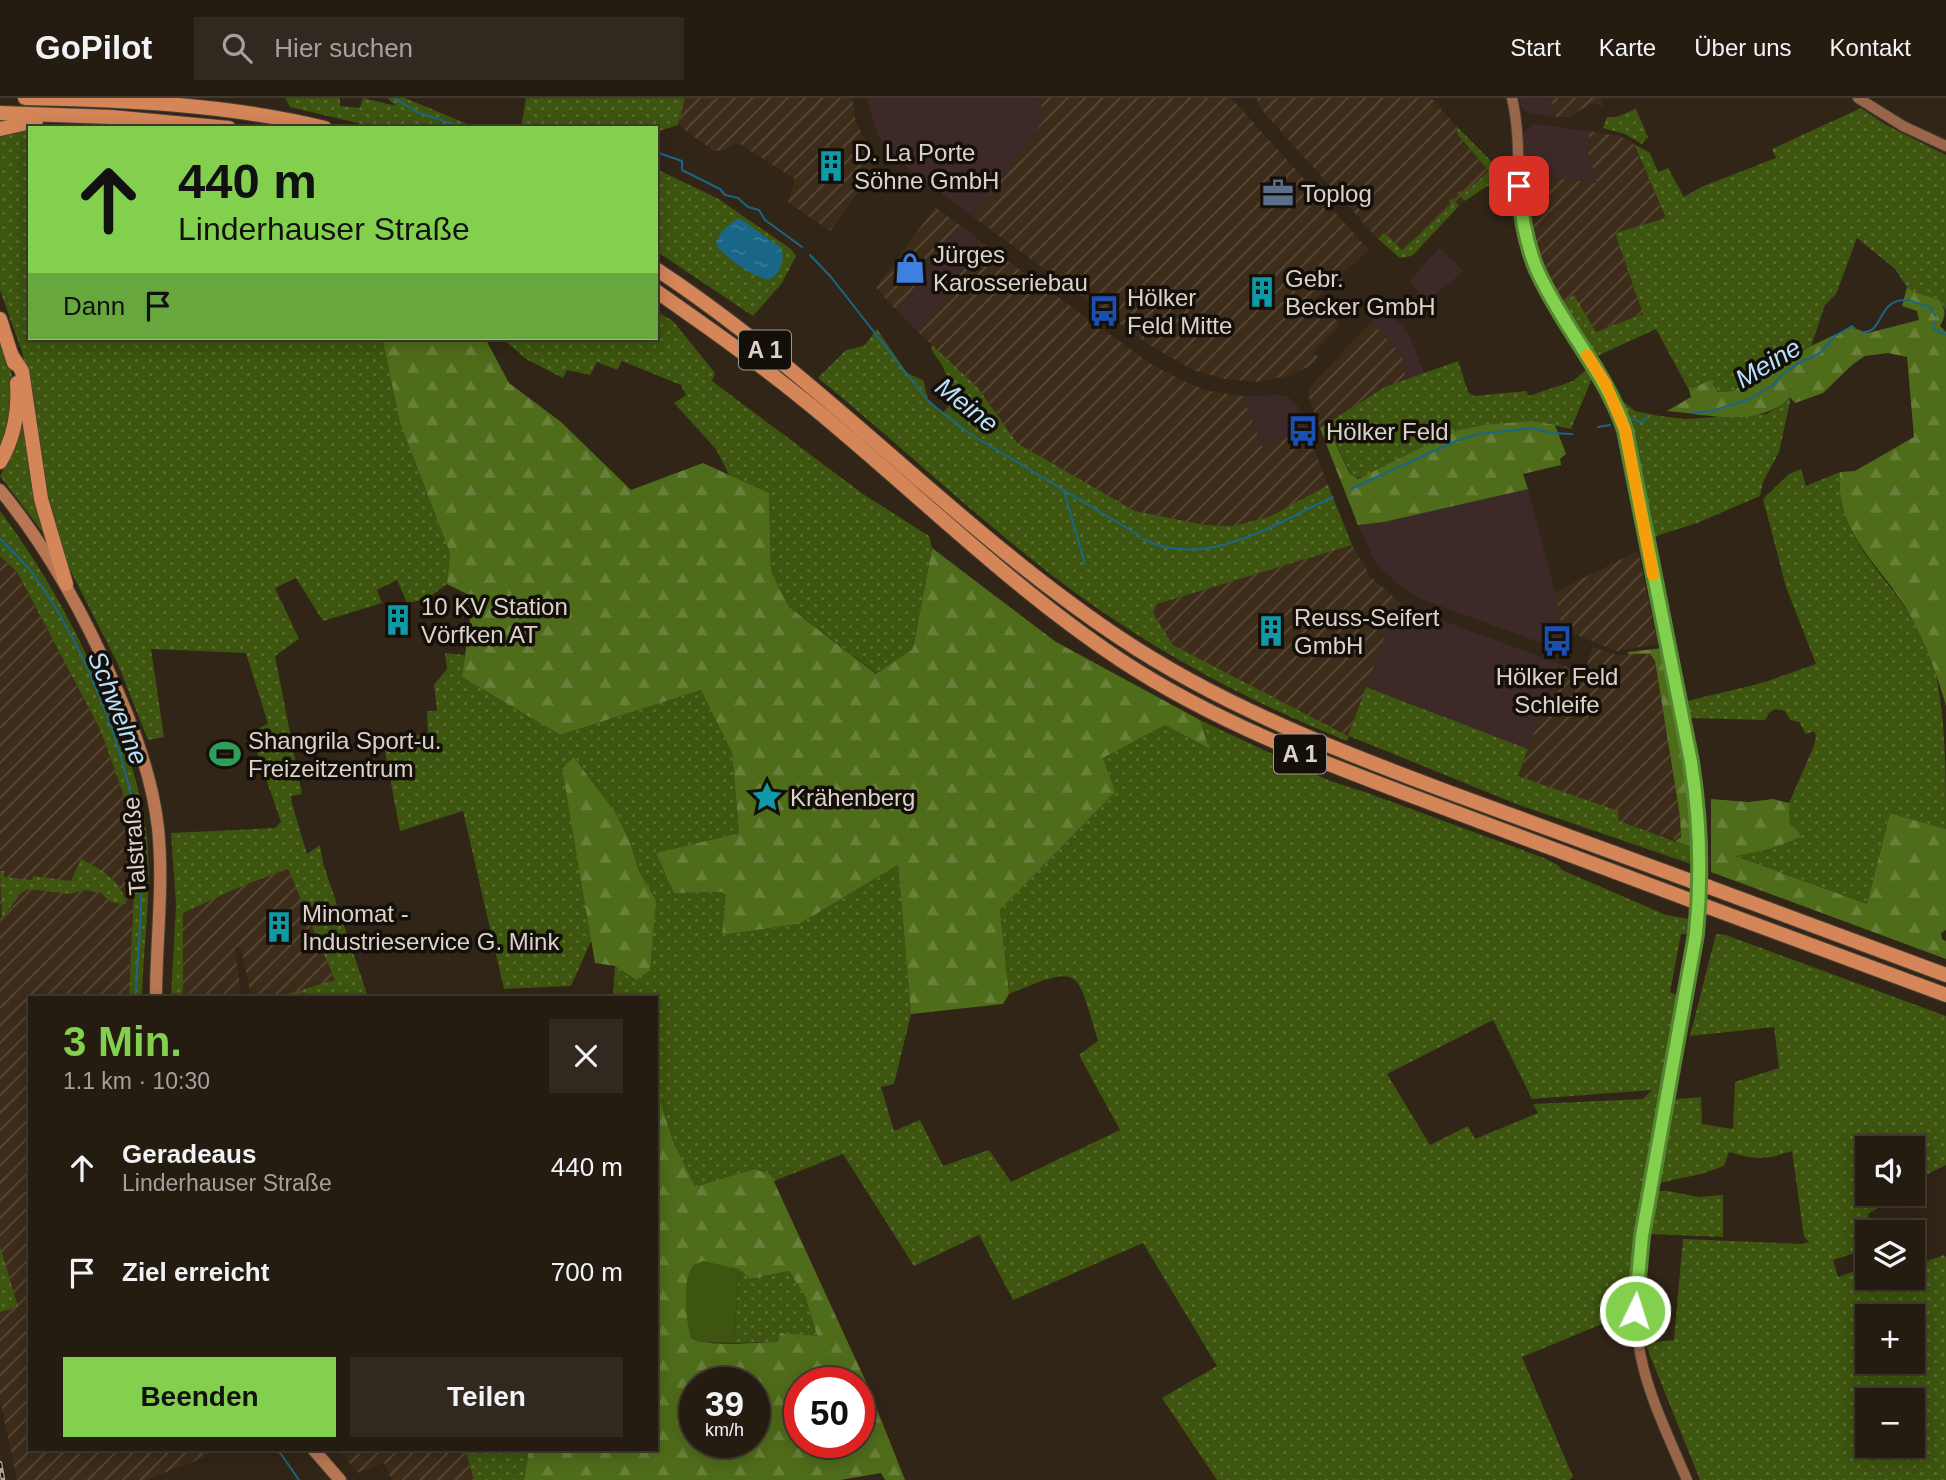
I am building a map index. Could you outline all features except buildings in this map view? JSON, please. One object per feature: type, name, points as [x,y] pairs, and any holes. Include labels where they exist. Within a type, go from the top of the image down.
[{"type":"highway","points":[[25,98],[75,98],[218,108],[314,126]]},
{"type":"highway","points":[[0,113],[138,119],[209,126]]},
{"type":"highway","points":[[0,129],[65,115]]},
{"type":"highway","name":"A 1","points":[[658,271],[731,323],[796,375],[988,538],[1076,608],[1170,669],[1234,705],[1383,768],[1946,975]]},
{"type":"highway","name":"A 1","points":[[658,292],[804,400],[1066,622],[1121,660],[1226,720],[1306,757],[1946,996]]},
{"type":"highway","points":[[0,319],[12,356],[18,397],[13,428],[2,459]]},
{"type":"highway","points":[[12,356],[22,371],[41,499],[65,584]]},
{"type":"main road","points":[[1512,98],[1518,137],[1521,211],[1536,268],[1555,305],[1606,385],[1625,430],[1691,762],[1700,837],[1700,898],[1642,1236],[1635,1311],[1638,1342],[1646,1375],[1687,1480]]},
{"type":"main road","points":[[1858,98],[1903,126],[1946,146]]},
{"type":"main road","name":"Talstraße","points":[[0,490],[37,539],[65,584],[124,706],[143,759],[158,830],[160,871],[156,996]]},
{"type":"main road","points":[[315,1451],[340,1480]]},
{"type":"shaded area","points":[[685,98],[852,98],[856,123],[874,156],[873,171],[830,231],[788,202],[795,179],[738,143],[714,151],[678,125]]},
{"type":"shaded area","points":[[867,98],[1038,98],[1046,117],[973,217],[896,159],[878,136]]},
{"type":"shaded area","points":[[1038,98],[1231,98],[1369,250],[1340,276],[1344,282],[1339,287],[1333,283],[1316,298],[1340,325],[1313,352],[1318,357],[1311,365],[1293,375],[1258,382],[1224,379],[1193,370],[1146,343],[973,217],[1046,117]]},
{"type":"shaded area","points":[[1257,98],[1431,98],[1490,172],[1463,194],[1458,192],[1465,201],[1459,206],[1452,198],[1452,205],[1402,251],[1386,233],[1378,239],[1259,107]]},
{"type":"shaded area","points":[[1520,98],[1551,98],[1556,117],[1526,112],[1521,106]]},
{"type":"shaded area","points":[[1551,98],[1602,98],[1602,106],[1591,103],[1570,117],[1556,117]]},
{"type":"shaded area","points":[[1533,124],[1589,131],[1588,152],[1597,183],[1525,174],[1523,137],[1524,131]]},
{"type":"shaded area","points":[[1589,131],[1620,136],[1633,143],[1666,218],[1615,233],[1643,314],[1596,332],[1574,296],[1562,303],[1550,284],[1532,232],[1525,189],[1525,174],[1597,183],[1588,152]]},
{"type":"shaded area","name":"Jürges Karosseriebau","points":[[935,207],[960,225],[897,311],[876,288]]},
{"type":"shaded area","points":[[960,225],[983,243],[918,332],[897,311]]},
{"type":"shaded area","points":[[983,243],[1151,364],[1209,391],[1243,396],[1262,447],[1307,430],[1328,485],[1271,516],[1234,526],[1205,525],[1135,511],[1017,443],[978,388],[918,332]]},
{"type":"shaded area","points":[[1439,248],[1464,271],[1427,301],[1409,281]]},
{"type":"shaded area","points":[[1385,307],[1409,334],[1424,373],[1406,380],[1402,355],[1371,322]]},
{"type":"shaded area","points":[[1371,322],[1402,355],[1406,380],[1385,387],[1320,428],[1308,395],[1309,388]]},
{"type":"shaded area","points":[[1243,396],[1287,396],[1297,405],[1307,430],[1262,447]]},
{"type":"shaded area","points":[[1528,489],[1564,638],[1548,643],[1541,643],[1421,599],[1402,588],[1376,564],[1358,525],[1384,522]]},
{"type":"shaded area","points":[[1352,545],[1370,576],[1398,601],[1348,736],[1173,645],[1153,613],[1157,604]]},
{"type":"shaded area","points":[[1638,551],[1658,644],[1617,651],[1574,634],[1564,638],[1555,592]]},
{"type":"shaded area","points":[[0,556],[16,571],[100,729],[128,807],[135,866],[129,996],[28,996],[28,1451],[213,1451],[203,1458],[145,1480],[17,1480],[0,1400]]},
{"type":"shaded area","points":[[1398,601],[1422,613],[1560,664],[1528,749],[1366,687]]},
{"type":"shaded area","points":[[1593,647],[1616,655],[1645,653],[1654,657],[1680,816],[1681,837],[1678,841],[1618,821],[1518,776],[1560,664],[1584,673]]},
{"type":"shaded area","points":[[288,869],[334,974],[340,996],[251,996],[241,947],[235,948],[241,996],[183,996],[183,913]]},
{"type":"shaded area","points":[[340,1451],[466,1451],[474,1480],[392,1480],[384,1463],[357,1473]]},
{"type":"green space","points":[[285,98],[340,98],[340,106],[360,108],[363,98],[396,106],[387,98],[405,98],[472,126],[370,126],[290,107]]},
{"type":"green space","points":[[526,98],[685,98],[678,125],[658,131],[658,126],[521,126]]},
{"type":"green space","points":[[1861,108],[1886,125],[1946,155],[1946,311],[1940,300],[1907,287],[1895,269],[1857,238],[1836,294],[1825,305],[1811,346],[1733,391],[1718,392],[1710,380],[1689,390],[1656,329],[1595,357],[1562,303],[1574,295],[1596,332],[1643,314],[1615,233],[1666,218],[1634,144],[1650,153],[1658,172],[1668,168],[1684,197],[1701,187],[1776,158],[1772,149]]},
{"type":"green space","points":[[1636,109],[1648,137],[1642,144],[1625,134],[1603,128],[1607,117],[1616,117]]},
{"type":"green space","points":[[1456,126],[1500,170],[1512,169],[1513,174],[1487,186],[1465,201],[1457,193],[1460,191],[1463,194],[1489,171],[1458,135]]},
{"type":"green space","points":[[28,128],[28,340],[383,342],[400,423],[450,553],[447,584],[427,599],[407,603],[397,580],[377,590],[382,603],[323,621],[296,578],[275,588],[299,639],[275,656],[302,794],[291,796],[292,804],[307,854],[320,845],[323,863],[368,996],[310,996],[305,993],[281,996],[335,980],[288,869],[183,913],[183,996],[171,996],[176,904],[171,833],[275,828],[281,822],[250,732],[268,724],[246,653],[151,649],[164,737],[148,740],[117,662],[64,558],[48,512],[31,390],[22,352],[0,290],[0,133]]},
{"type":"green space","points":[[658,170],[717,198],[791,249],[796,256],[782,283],[753,316],[658,252]]},
{"type":"green space","points":[[1452,198],[1459,206],[1412,256],[1400,258],[1378,239],[1385,233],[1402,250],[1452,205],[1449,201]]},
{"type":"green space","points":[[1907,287],[1940,300],[1944,313],[1940,326],[1946,332],[1946,706],[1931,659],[1916,626],[1899,597],[1852,532],[1840,494],[1840,472],[1855,471],[1914,437],[1907,357],[1888,353],[1865,356],[1823,393],[1795,403],[1790,397],[1763,413],[1732,417],[1667,411],[1691,397],[1689,390],[1710,380],[1718,392],[1733,391],[1811,346],[1851,327],[1868,333],[1919,320],[1917,311],[1902,306]]},
{"type":"green space","points":[[658,312],[673,321],[715,373],[712,381],[863,494],[929,536],[932,548],[913,649],[877,674],[789,607],[771,571],[769,493],[729,475],[716,449],[674,403],[686,395],[681,385],[622,361],[617,370],[597,362],[590,375],[567,370],[563,378],[526,359],[504,340],[658,340]]},
{"type":"green space","points":[[877,329],[907,373],[923,380],[928,399],[943,413],[956,398],[942,365],[931,349],[932,345],[978,388],[1017,443],[1135,511],[1205,525],[1234,526],[1271,516],[1328,485],[1352,545],[1157,604],[1153,613],[1173,645],[1348,736],[1366,687],[1528,749],[1518,776],[1618,811],[1619,821],[1696,849],[1694,865],[1519,805],[1349,736],[1347,741],[1313,727],[1215,680],[1121,624],[1055,578],[986,522],[818,378],[846,350],[864,346]]},
{"type":"green space","points":[[0,336],[10,366],[13,393],[9,420],[0,450]]},
{"type":"green space","points":[[381,340],[486,340],[509,383],[561,422],[631,490],[703,463],[769,493],[771,571],[789,607],[876,674],[913,649],[932,548],[1056,642],[1200,720],[1209,749],[1165,725],[1103,758],[1115,792],[1000,910],[1009,994],[1003,1004],[911,1014],[898,865],[799,924],[722,935],[726,892],[674,893],[656,853],[739,833],[732,753],[701,690],[560,735],[462,677],[473,597],[447,584],[450,553],[400,423]]},
{"type":"green space","points":[[1458,361],[1468,392],[1473,396],[1526,391],[1529,396],[1573,381],[1591,366],[1595,371],[1571,429],[1532,421],[1353,478],[1326,424],[1385,387]]},
{"type":"green space","points":[[1614,394],[1635,411],[1686,419],[1767,414],[1791,397],[1779,452],[1763,482],[1760,496],[1697,523],[1653,537],[1635,452]]},
{"type":"green space","points":[[22,407],[47,538],[0,476],[8,461]]},
{"type":"green space","points":[[1532,421],[1555,425],[1566,454],[1560,459],[1561,465],[1523,474],[1528,489],[1384,522],[1358,525],[1320,428],[1326,424],[1350,474],[1358,479],[1455,431],[1484,425]]},
{"type":"green space","points":[[1801,469],[1806,486],[1840,472],[1840,493],[1851,530],[1912,619],[1935,670],[1939,689],[1945,748],[1946,829],[1890,813],[1867,904],[1734,855],[1769,849],[1797,830],[1790,824],[1789,803],[1814,746],[1814,731],[1806,734],[1799,722],[1790,720],[1785,711],[1775,709],[1765,720],[1691,718],[1687,701],[1762,683],[1816,664],[1786,587],[1763,499],[1789,474]]},
{"type":"green space","points":[[0,511],[31,555],[71,623],[105,696],[133,771],[143,809],[148,849],[142,996],[129,996],[135,866],[128,807],[100,729],[17,572],[0,556]]},
{"type":"green space","points":[[1664,648],[1686,762],[1696,849],[1675,841],[1681,837],[1680,816],[1655,661],[1650,654],[1628,654]]},
{"type":"green space","points":[[445,653],[465,655],[462,677],[560,735],[701,690],[732,753],[739,833],[656,853],[674,893],[726,892],[722,935],[799,924],[898,865],[911,1014],[894,1084],[881,1087],[894,1131],[920,1120],[943,1166],[989,1150],[1011,1182],[1120,1130],[1079,1055],[1098,1041],[1080,986],[1073,979],[1064,976],[1051,978],[1009,994],[1000,910],[1114,792],[1103,758],[1165,725],[1208,749],[1200,720],[1330,781],[1544,858],[1562,870],[1666,915],[1689,919],[1688,934],[1681,934],[1670,992],[1681,996],[1638,1232],[1631,1312],[1522,1357],[1573,1477],[1569,1480],[1217,1480],[1162,1398],[1217,1366],[1143,1243],[1013,1300],[979,1235],[914,1266],[843,1154],[774,1181],[771,1175],[755,1169],[695,1188],[673,1141],[658,1094],[658,996],[608,996],[613,994],[615,966],[635,980],[656,900],[639,871],[629,839],[615,812],[575,758],[562,767],[592,939],[571,986],[504,989],[463,811],[400,831],[385,751],[392,737],[428,734],[427,711],[437,711],[434,685],[447,669]],"holes":[[[1493,1020],[1532,1099],[1652,1090],[1643,1099],[1533,1104],[1538,1113],[1475,1139],[1468,1126],[1430,1145],[1387,1074]]]},
{"type":"green space","points":[[574,757],[615,812],[629,839],[639,871],[656,900],[650,970],[636,980],[615,966],[595,963],[562,768]]},
{"type":"green space","points":[[1711,799],[1749,802],[1773,799],[1789,803],[1790,824],[1801,837],[1769,849],[1736,856],[1867,904],[1890,813],[1946,829],[1946,930],[1941,933],[1942,939],[1946,941],[1946,959],[1711,872]]},
{"type":"green space","points":[[81,859],[115,882],[126,904],[109,901],[102,893],[85,890],[69,894],[28,889],[21,893],[2,918],[0,871],[4,871],[4,877],[32,880],[33,876],[71,881]]},
{"type":"green space","points":[[1716,934],[1726,935],[1946,1016],[1946,1165],[1925,1175],[1925,1136],[1855,1136],[1855,1206],[1881,1206],[1868,1214],[1869,1220],[1855,1220],[1855,1253],[1833,1260],[1838,1277],[1855,1271],[1855,1290],[1925,1290],[1925,1262],[1944,1255],[1946,1257],[1946,1480],[1700,1480],[1645,1343],[1674,1340],[1683,1239],[1802,1244],[1809,1242],[1804,1237],[1792,1151],[1760,1158],[1729,1152],[1724,1166],[1659,1183],[1676,1099],[1701,1097],[1702,1124],[1733,1129],[1735,1082],[1779,1068],[1774,1027],[1690,1036]]},
{"type":"green space","points":[[658,1094],[673,1141],[695,1187],[755,1169],[771,1175],[859,1367],[784,1367],[784,1458],[875,1458],[875,1404],[905,1480],[885,1480],[881,1473],[840,1480],[524,1480],[529,1451],[658,1451]],"holes":[[[739,1269],[750,1279],[789,1271],[805,1296],[817,1336],[780,1333],[778,1342],[733,1344],[710,1343],[691,1338]]]},
{"type":"green space","points":[[1658,1191],[1699,1197],[1723,1195],[1723,1237],[1650,1234]]},
{"type":"green space","points":[[0,1246],[18,1307],[0,1312]]},
{"type":"green space","points":[[703,1261],[739,1269],[734,1343],[699,1342],[691,1338],[687,1312],[687,1280],[693,1266]]},
{"type":"green space","points":[[739,1269],[751,1279],[789,1271],[805,1296],[817,1337],[781,1333],[779,1342],[734,1343]]},
{"type":"green space","points":[[466,1451],[529,1451],[524,1480],[474,1480]]},
{"type":"water","points":[[737,219],[781,248],[781,265],[770,279],[757,276],[741,267],[716,245],[724,230]]},
{"type":"waterway","name":"Meine","points":[[394,98],[417,112],[459,126]]},
{"type":"waterway","name":"Meine","points":[[658,153],[682,161],[682,170],[720,189],[725,195],[738,198],[748,207],[759,210],[765,220],[802,247]]},
{"type":"waterway","name":"Meine","points":[[810,255],[831,277],[928,401],[967,432],[1140,536]]},
{"type":"waterway","name":"Meine","points":[[1862,332],[1874,328],[1889,306],[1903,300],[1930,307],[1936,316]]},
{"type":"waterway","name":"Meine","points":[[1935,322],[1934,329],[1946,335]]},
{"type":"waterway","name":"Meine","points":[[1692,413],[1712,411],[1750,399],[1774,384],[1797,364],[1820,353],[1835,336],[1852,326],[1854,328]]},
{"type":"waterway","name":"Meine","points":[[1631,419],[1641,422],[1648,417]]},
{"type":"waterway","name":"Meine","points":[[1598,427],[1610,425]]},
{"type":"waterway","name":"Meine","points":[[1351,489],[1458,440],[1479,434],[1532,428],[1551,433],[1572,434]]},
{"type":"waterway","points":[[1064,491],[1085,564]]},
{"type":"waterway","name":"Meine","points":[[1143,539],[1167,547],[1192,550],[1216,547],[1264,530],[1333,497]]},
{"type":"waterway","name":"Schwelme","points":[[0,539],[30,570],[69,632],[87,668],[117,743],[136,819],[140,854],[141,908],[135,996]]},
{"type":"waterway","name":"Schwelme","points":[[277,1451],[299,1480]]},
{"type":"railway","points":[[0,1463],[3,1480]]},
{"type":"slow traffic","points":[[1587,355],[1606,385],[1625,430],[1653,575]]},
{"type":"place","name":"D. La Porte Söhne GmbH","points":[[831,166]]},
{"type":"place","name":"Toplog","points":[[1278,193]]},
{"type":"place","name":"Jürges Karosseriebau","points":[[910,268]]},
{"type":"place","name":"Gebr. Becker GmbH","points":[[1262,292]]},
{"type":"place","name":"Hölker Feld Mitte","points":[[1104,311]]},
{"type":"place","name":"Hölker Feld","points":[[1303,431]]},
{"type":"place","name":"10 KV Station Vörfken AT","points":[[398,620]]},
{"type":"place","name":"Reuss-Seifert GmbH","points":[[1271,631]]},
{"type":"place","name":"Hölker Feld Schleife","points":[[1557,641]]},
{"type":"place","name":"Shangrila Sport-u. Freizeitzentrum","points":[[225,754]]},
{"type":"place","name":"Krähenberg","points":[[767,797]]},
{"type":"place","name":"Minomat - Industrieservice G. Mink","points":[[279,927]]},
{"type":"route","points":[[1519,186],[1523,220],[1536,268],[1555,305],[1606,385],[1625,430],[1698,808],[1700,898],[1696,934],[1642,1236],[1635,1311]]}]
